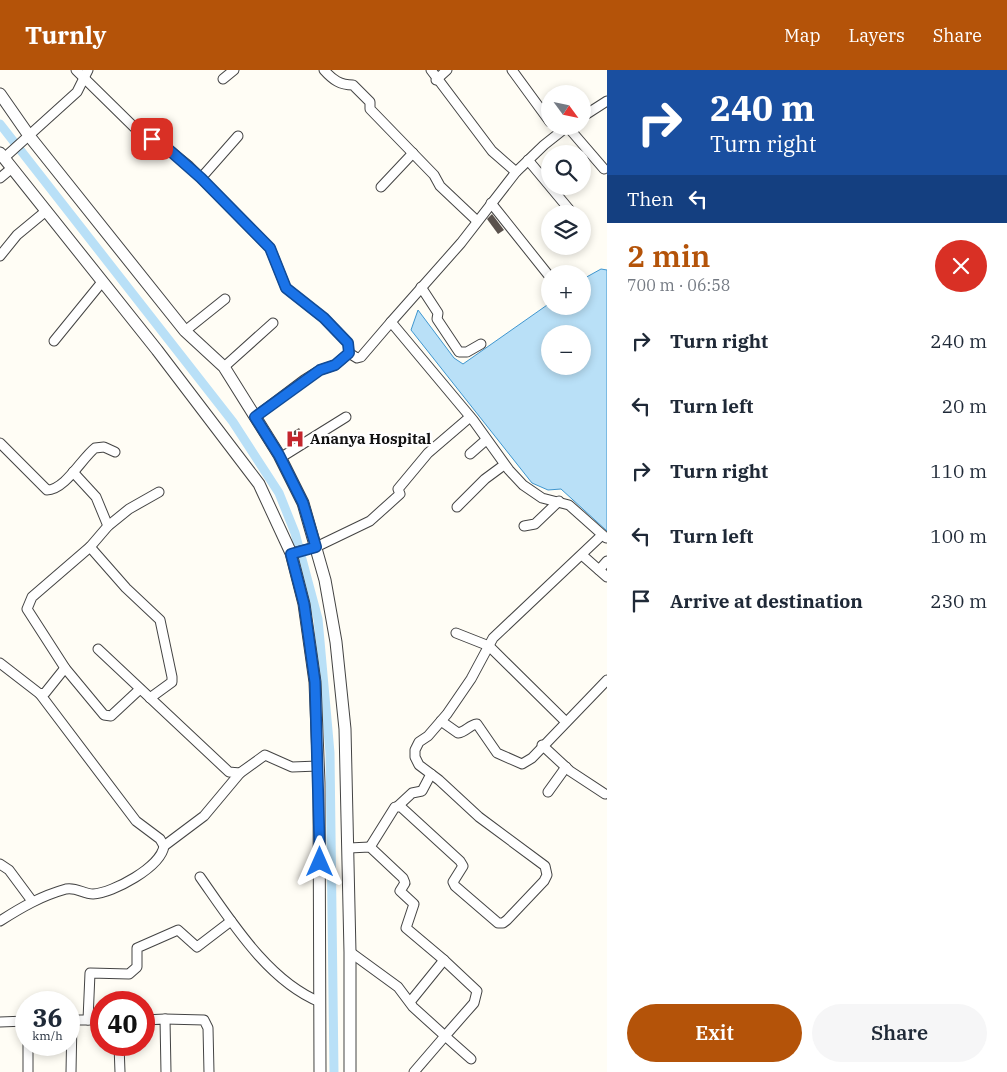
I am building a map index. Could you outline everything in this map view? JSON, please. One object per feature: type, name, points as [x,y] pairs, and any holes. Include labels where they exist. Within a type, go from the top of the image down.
[{"type":"street","points":[[76,70],[137,130],[168,149],[201,178],[270,248],[286,288],[324,318],[348,343],[349,353]]},
{"type":"street","points":[[88,70],[77,92],[26,139],[5,154],[12,168],[259,484],[293,553],[304,604],[315,682],[318,766],[320,1072]]},
{"type":"street","points":[[224,79],[234,70]]},
{"type":"street","points":[[324,70],[334,80],[344,85],[353,85],[370,102],[370,109],[434,175],[440,186],[477,220]]},
{"type":"street","points":[[431,70],[436,80],[492,151],[516,172]]},
{"type":"street","points":[[436,80],[447,70]]},
{"type":"street","points":[[512,70],[541,110]]},
{"type":"street","points":[[0,94],[26,139],[185,331],[224,368],[280,458],[303,503],[312,548],[325,580],[341,685],[345,729],[350,952],[350,1072]]},
{"type":"street","points":[[591,113],[606,104]]},
{"type":"street","points":[[349,353],[357,358],[361,357],[461,243],[490,203],[516,172],[550,135]]},
{"type":"street","points":[[575,135],[604,169]]},
{"type":"street","points":[[201,178],[238,136]]},
{"type":"street","points":[[381,187],[413,153]]},
{"type":"street","points":[[528,160],[566,205]]},
{"type":"street","points":[[0,178],[12,168]]},
{"type":"street","points":[[490,203],[541,266]]},
{"type":"street","points":[[0,256],[17,235],[46,211]]},
{"type":"street","points":[[54,341],[102,282]]},
{"type":"street","points":[[422,287],[438,313],[437,319],[460,352],[467,352],[481,344]]},
{"type":"street","points":[[185,331],[225,299]]},
{"type":"street","points":[[391,322],[470,417],[504,465],[523,485],[542,498],[559,501],[569,506],[605,537],[546,586],[493,638],[472,679],[441,721],[428,736],[419,742],[415,750],[415,758],[419,765],[462,803],[526,850],[548,870],[544,881],[503,924],[498,923],[455,886],[453,882],[463,866],[460,861],[425,827],[398,806]]},
{"type":"street","points":[[224,368],[273,323]]},
{"type":"street","points":[[255,417],[320,370],[335,365],[349,353]]},
{"type":"street","points":[[280,458],[346,417]]},
{"type":"street","points":[[293,553],[312,548],[370,521],[400,494],[398,489],[428,453],[470,417]]},
{"type":"street","points":[[470,454],[486,440]]},
{"type":"street","points":[[0,443],[47,490],[56,488],[95,448],[104,447],[115,452]]},
{"type":"street","points":[[457,507],[485,478],[504,465]]},
{"type":"street","points":[[73,472],[92,491],[108,526]]},
{"type":"street","points":[[140,689],[108,717],[102,713],[65,668],[30,616],[28,605],[32,597],[90,547],[108,526],[129,509],[159,492]]},
{"type":"street","points":[[524,526],[535,524],[559,501]]},
{"type":"street","points":[[90,547],[126,588],[160,620],[172,682],[150,698]]},
{"type":"street","points":[[582,555],[607,577]]},
{"type":"street","points":[[599,570],[607,561]]},
{"type":"street","points":[[456,633],[488,646],[566,722]]},
{"type":"street","points":[[98,649],[219,764],[229,772],[240,773]]},
{"type":"street","points":[[1,668],[40,694],[136,821],[160,839],[164,846]]},
{"type":"street","points":[[40,694],[45,693],[65,668]]},
{"type":"street","points":[[441,721],[458,733],[472,724],[477,724],[498,752],[522,764],[532,758],[542,745],[607,680]]},
{"type":"street","points":[[542,745],[566,767],[605,794]]},
{"type":"street","points":[[0,921],[32,901],[72,888],[92,894],[102,892],[137,876],[152,865],[162,854],[164,846],[204,816],[240,773],[265,755],[292,767],[318,766]]},
{"type":"street","points":[[548,792],[566,767]]},
{"type":"street","points":[[370,847],[395,807],[412,793],[422,791],[431,774]]},
{"type":"street","points":[[348,848],[370,847],[404,878],[405,883],[400,891],[414,904],[406,928],[475,987],[477,996],[414,1072]]},
{"type":"street","points":[[0,864],[9,870],[32,901]]},
{"type":"street","points":[[200,877],[243,937],[283,978],[304,996],[320,1002]]},
{"type":"street","points":[[80,1020],[88,1020],[90,973],[129,974],[137,967],[137,948],[178,930],[197,947],[231,920]]},
{"type":"street","points":[[350,952],[398,987],[410,1002],[471,1059]]},
{"type":"street","points":[[410,1002],[444,960]]},
{"type":"street","points":[[155,1019],[193,1018],[204,1020],[208,1028],[209,1072]]},
{"type":"street","points":[[165,1019],[166,1072]]},
{"type":"street","points":[[0,1022],[15,1021]]},
{"type":"street","points":[[28,1056],[28,1072]]},
{"type":"street","points":[[71,1056],[71,1072]]},
{"type":"street","points":[[119,1056],[120,1072]]},
{"type":"water","points":[[601,269],[607,270],[607,531],[561,489],[548,490],[532,483],[411,330],[418,310],[454,358],[463,364],[541,309],[541,315],[591,315],[591,275]]},
{"type":"building","points":[[492,214],[504,230],[498,234],[487,219]]},
{"type":"building","points":[[299,428],[304,436],[291,444],[286,436]]},
{"type":"waterway","points":[[0,124],[233,422],[279,493],[295,533],[318,619],[330,753],[334,1072]]},
{"type":"place","name":"Ananya Hospital","points":[[295,439]]},
{"type":"route","points":[[152,139],[168,149],[201,178],[270,248],[276,268],[286,288],[324,318],[348,343],[349,353],[335,365],[320,370],[304,380],[255,417],[279,455],[303,503],[316,547],[291,554],[304,604],[315,682],[320,862]]}]
